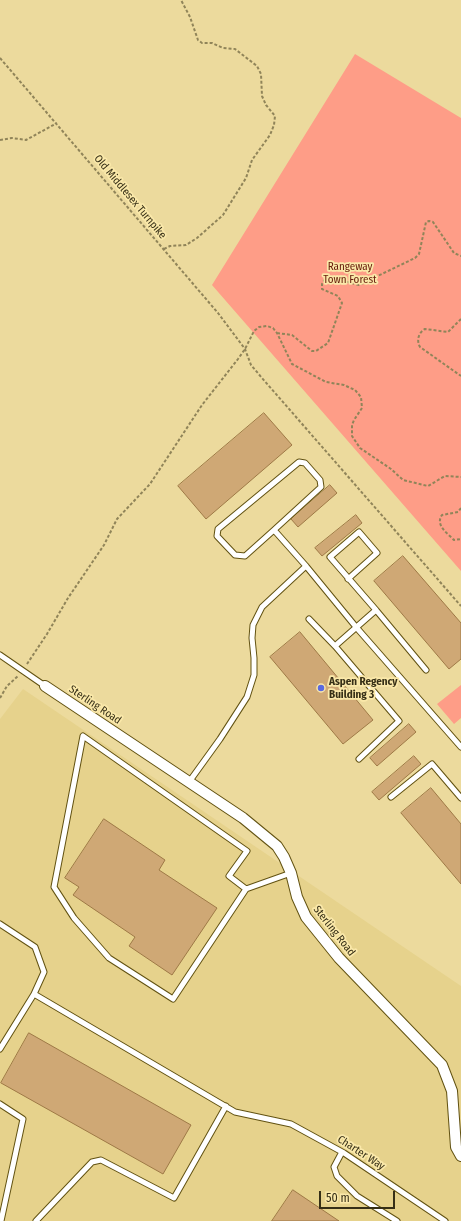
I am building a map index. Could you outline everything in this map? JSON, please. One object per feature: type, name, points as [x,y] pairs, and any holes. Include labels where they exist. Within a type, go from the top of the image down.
[{"type":"street","name":"Sterling Road","points":[[45,686],[243,818],[277,846],[291,873],[297,897],[306,917],[339,958],[442,1065],[452,1091],[456,1147],[461,1156]]},
{"type":"lane","points":[[299,462],[305,463],[320,480],[321,487],[274,530],[245,556],[235,555],[217,536],[218,529],[299,462]]},
{"type":"lane","points":[[274,530],[356,627],[461,747]]},
{"type":"lane","points":[[348,578],[377,553],[360,532],[330,557],[426,670]]},
{"type":"lane","points":[[189,782],[220,739],[247,697],[254,675],[252,638],[253,625],[262,606],[306,566]]},
{"type":"lane","points":[[335,646],[376,610]]},
{"type":"lane","points":[[309,619],[335,646],[399,721],[359,759]]},
{"type":"lane","points":[[0,655],[45,686]]},
{"type":"lane","points":[[246,890],[230,876],[247,851],[83,736],[54,887],[74,918],[109,958],[173,999],[246,890],[291,873]]},
{"type":"lane","points":[[391,797],[432,764],[461,798]]},
{"type":"lane","points":[[0,924],[35,947],[44,972],[34,994],[0,1049]]},
{"type":"lane","name":"Charter Way","points":[[34,994],[236,1112],[291,1124],[342,1152],[445,1221]]},
{"type":"lane","points":[[0,1104],[24,1119],[2,1221]]},
{"type":"lane","points":[[36,1221],[92,1162],[101,1160],[174,1198],[226,1106]]},
{"type":"lane","points":[[342,1152],[334,1166],[336,1176],[358,1196],[397,1221]]},
{"type":"path","points":[[164,249],[170,246],[186,245],[197,238],[223,215],[246,178],[252,160],[270,135],[275,120],[275,116],[264,100],[261,74],[257,66],[235,49],[223,48],[212,43],[202,43],[198,40],[190,17],[181,0]]},
{"type":"path","name":"Old Middlesex Turnpike","points":[[0,58],[218,313],[245,350],[251,365],[461,606]]},
{"type":"path","points":[[0,140],[12,138],[26,140],[57,123]]},
{"type":"path","points":[[277,332],[292,335],[312,350],[316,351],[328,343],[342,303],[338,296],[322,289],[322,284],[325,279],[333,278],[359,285],[415,258],[419,254],[426,222],[433,222],[454,253],[461,256]]},
{"type":"path","points":[[461,319],[448,332],[425,329],[418,336],[420,347],[461,376]]},
{"type":"path","points":[[0,698],[7,686],[23,670],[47,634],[68,598],[104,545],[117,520],[150,484],[210,394],[245,350],[254,331],[259,327],[267,326],[273,328],[277,332],[292,364],[326,382],[351,387],[356,390],[361,397],[362,408],[352,425],[352,436],[360,448],[391,469],[403,480],[428,486],[445,476],[461,478]]},
{"type":"path","points":[[461,508],[458,512],[442,515],[440,518],[441,527],[454,540],[461,539]]},
{"type":"shaded area","points":[[23,689],[461,986],[461,1221],[0,1221],[0,719]]},
{"type":"green space","name":"Rangeway Town Forest","points":[[355,54],[461,118],[461,571],[212,285]]},
{"type":"green space","points":[[461,685],[461,718],[454,724],[437,704]]},
{"type":"building","points":[[264,413],[292,445],[206,519],[178,486]]},
{"type":"building","points":[[330,485],[337,493],[298,527],[291,519]]},
{"type":"building","points":[[356,515],[362,523],[322,556],[315,548]]},
{"type":"building","points":[[403,556],[461,623],[461,659],[449,669],[374,581]]},
{"type":"building","name":"Aspen Regency Building 3","points":[[300,632],[373,720],[343,744],[270,657]]},
{"type":"building","points":[[409,724],[416,732],[377,766],[370,758]]},
{"type":"building","points":[[414,756],[421,764],[379,800],[372,792]]},
{"type":"building","points":[[431,788],[461,824],[461,884],[401,813]]},
{"type":"building","points":[[104,819],[165,860],[159,870],[217,908],[172,975],[129,946],[135,937],[73,895],[79,887],[65,878]]},
{"type":"building","points":[[29,1033],[191,1125],[163,1174],[1,1083]]},
{"type":"building","points":[[293,1190],[339,1221],[272,1221]]},
{"type":"place","name":"Aspen Regency Building 3","points":[[321,688]]}]
